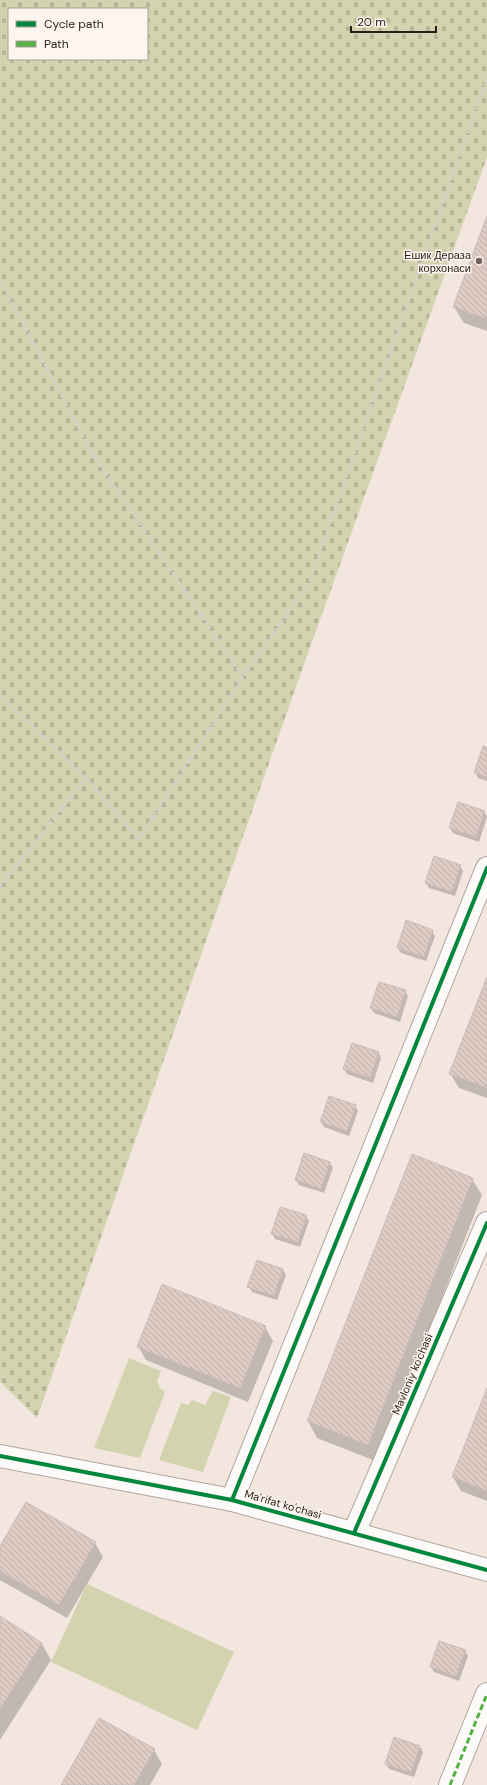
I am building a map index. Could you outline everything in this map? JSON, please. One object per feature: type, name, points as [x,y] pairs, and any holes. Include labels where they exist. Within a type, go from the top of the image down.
[{"type":"street","points":[[232,1500],[487,868]]},
{"type":"street","name":"Mavloniy ko'chasi","points":[[354,1533],[487,1223]]},
{"type":"street","name":"Ma'rifat ko'chasi","points":[[2,1460],[232,1500],[487,1570]]},
{"type":"street","points":[[450,1785],[487,1694]]},
{"type":"path","points":[[0,694],[86,778],[139,839],[243,677],[309,582],[487,78]]},
{"type":"path","points":[[0,280],[92,453],[243,677]]},
{"type":"path","points":[[0,887],[86,778]]},
{"type":"green space","points":[[0,0],[487,0],[487,157],[303,667],[37,1418],[0,1382]]},
{"type":"green space","points":[[129,1358],[161,1371],[157,1381],[160,1388],[165,1392],[140,1458],[94,1448]]},
{"type":"green space","points":[[213,1391],[231,1397],[203,1472],[159,1460],[181,1403],[188,1405],[192,1400],[205,1405]]},
{"type":"green space","points":[[87,1584],[234,1652],[197,1730],[51,1662]]},
{"type":"building","name":"Ешик Дераза корхонаси","points":[[487,216],[487,319],[453,307]]},
{"type":"building","points":[[483,746],[487,747],[487,777],[474,773]]},
{"type":"building","points":[[458,802],[485,811],[476,837],[449,828]]},
{"type":"building","points":[[434,856],[461,865],[452,892],[425,883]]},
{"type":"building","points":[[406,920],[433,930],[424,957],[397,948]]},
{"type":"building","points":[[487,977],[487,1088],[449,1074]]},
{"type":"building","points":[[379,982],[406,990],[397,1017],[370,1008]]},
{"type":"building","points":[[352,1043],[379,1052],[370,1078],[343,1069]]},
{"type":"building","points":[[329,1096],[356,1105],[347,1131],[320,1122]]},
{"type":"building","points":[[304,1153],[330,1162],[321,1189],[295,1180]]},
{"type":"building","points":[[412,1154],[473,1178],[368,1445],[307,1421]]},
{"type":"building","points":[[280,1207],[307,1215],[298,1242],[271,1234]]},
{"type":"building","points":[[257,1260],[283,1269],[274,1296],[247,1287]]},
{"type":"building","points":[[162,1284],[266,1326],[240,1388],[137,1347]]},
{"type":"building","points":[[487,1388],[487,1491],[452,1477]]},
{"type":"building","points":[[26,1502],[96,1542],[59,1605],[0,1571],[0,1546]]},
{"type":"building","points":[[0,1616],[42,1643],[0,1709]]},
{"type":"building","points":[[439,1641],[466,1650],[456,1676],[430,1667]]},
{"type":"building","points":[[99,1718],[155,1749],[134,1785],[61,1785]]},
{"type":"building","points":[[394,1737],[420,1746],[411,1773],[385,1764]]},
{"type":"marked path","points":[[450,1785],[487,1694]]},
{"type":"cycle path","points":[[232,1500],[487,868]]},
{"type":"cycle path","points":[[354,1533],[487,1223]]},
{"type":"cycle path","points":[[0,1456],[232,1500],[487,1570]]},
{"type":"place","name":"Ешик Дераза корхонаси","points":[[479,261]]}]
